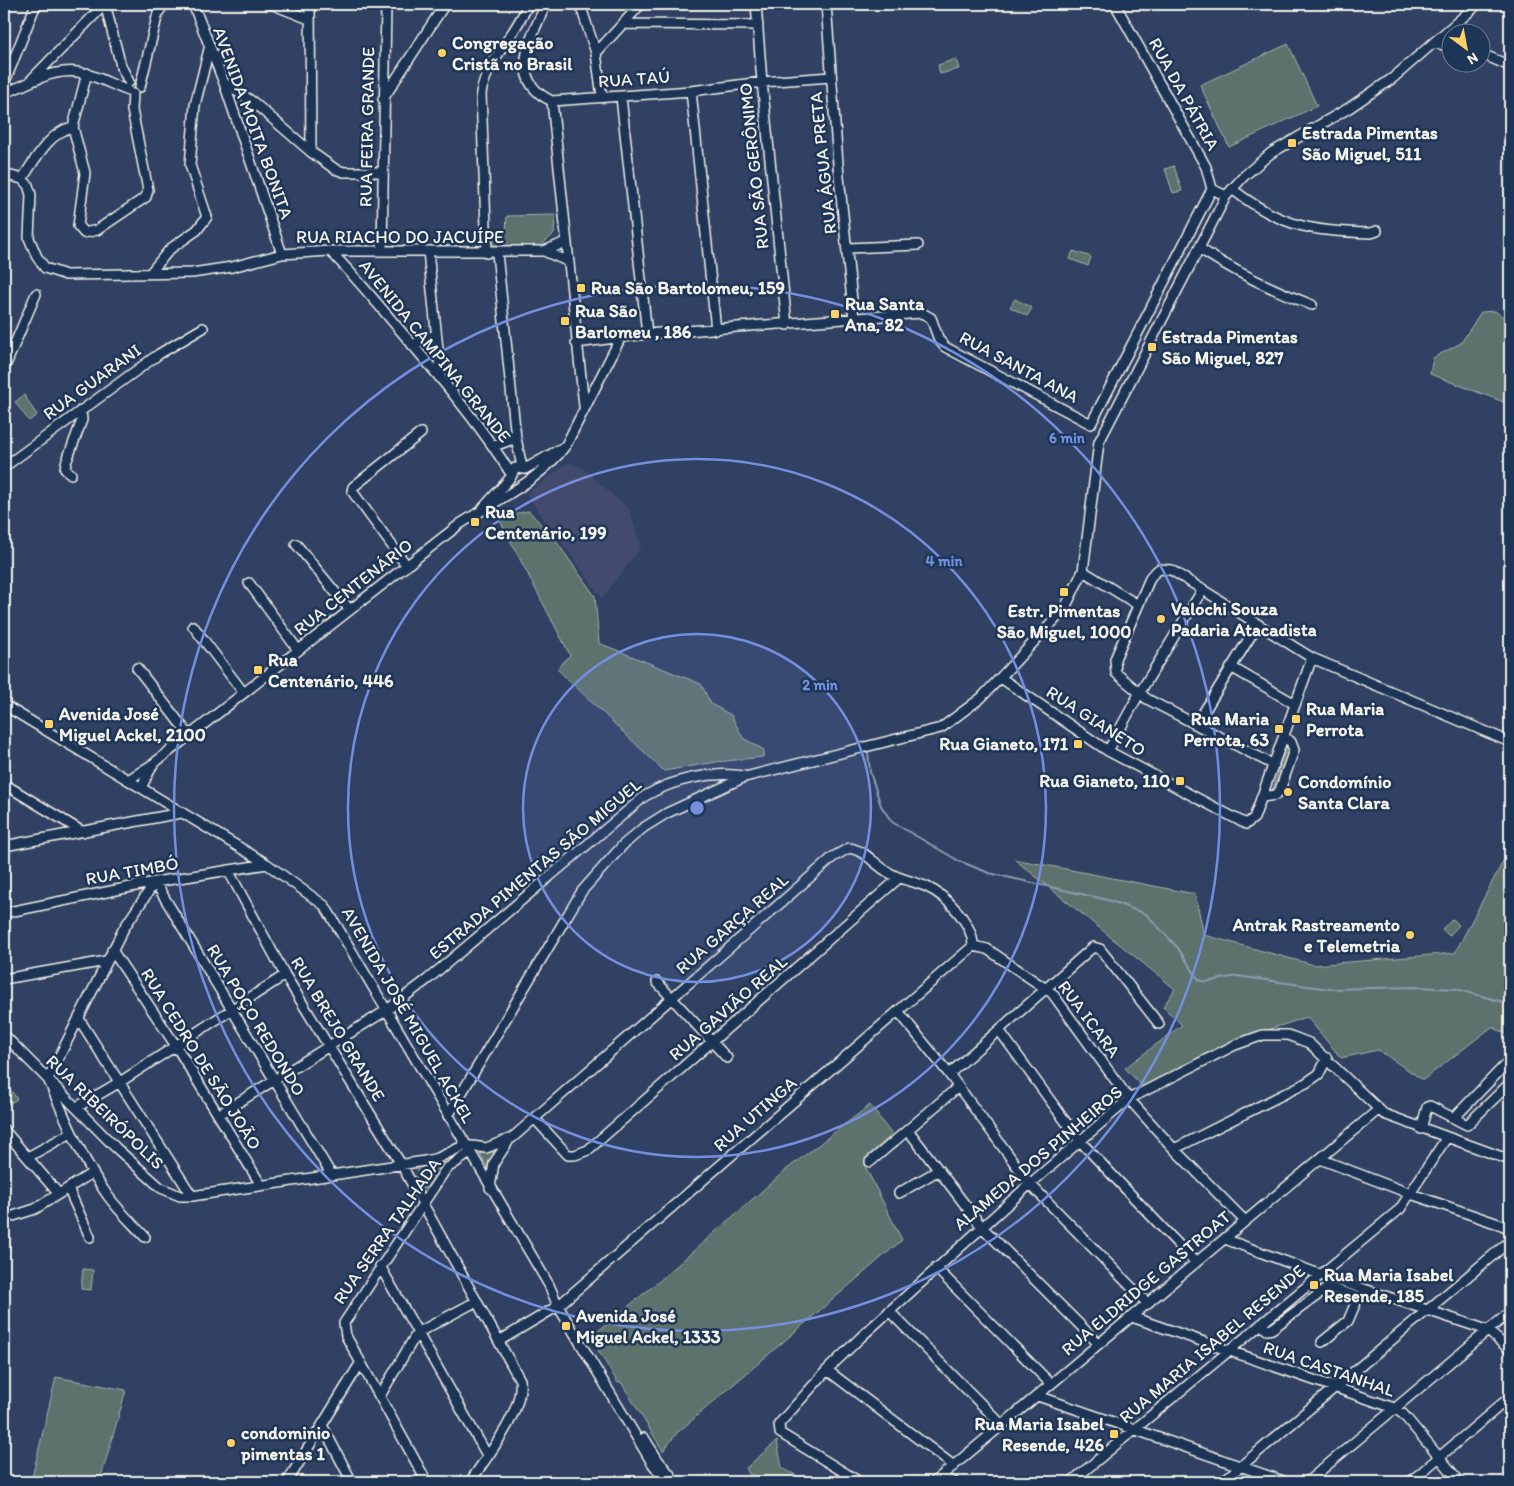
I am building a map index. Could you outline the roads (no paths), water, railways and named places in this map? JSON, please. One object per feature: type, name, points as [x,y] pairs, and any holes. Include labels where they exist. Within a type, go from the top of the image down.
[{"type":"street","points":[[4,84],[36,4]]},
{"type":"street","points":[[30,82],[105,4]]},
{"type":"street","points":[[88,73],[73,127],[85,174],[78,226],[82,231],[88,233],[97,230],[146,197],[148,190],[132,110],[130,89],[121,66],[105,4]]},
{"type":"street","points":[[130,89],[137,81],[140,87],[158,13],[164,4]]},
{"type":"street","name":"AVENIDA MOITA BONITA","points":[[193,4],[209,49],[224,82],[282,254]]},
{"type":"street","points":[[271,4],[309,19]]},
{"type":"street","points":[[310,4],[311,152]]},
{"type":"street","name":"RUA FEIRA GRANDE","points":[[382,251],[386,4]]},
{"type":"street","points":[[383,99],[445,4]]},
{"type":"street","points":[[511,475],[514,483],[524,483],[528,474],[523,468],[516,438],[492,253],[481,92],[488,70],[528,4]]},
{"type":"street","points":[[546,4],[529,43],[526,69],[533,88],[541,96],[552,101],[567,261],[584,407]]},
{"type":"street","points":[[580,4],[596,53],[602,97]]},
{"type":"street","points":[[596,53],[641,4]]},
{"type":"street","name":"RUA SÃO GERÔNIMO","points":[[756,4],[762,82],[787,325]]},
{"type":"street","name":"RUA ÁGUA PRETA","points":[[826,4],[839,177],[854,319]]},
{"type":"street","name":"RUA DA PÁTRIA","points":[[1115,4],[1206,167],[1212,189]]},
{"type":"street","points":[[448,1116],[462,1089],[562,922],[600,870],[643,828],[667,813],[745,776],[942,728],[969,709],[1001,678],[1064,610],[1073,596],[1083,571],[1099,442],[1198,248],[1229,193],[1265,158],[1368,96],[1393,78],[1478,4]]},
{"type":"street","points":[[623,24],[758,25]]},
{"type":"street","points":[[1434,42],[1442,45]]},
{"type":"street","points":[[151,272],[170,249],[197,230],[207,217],[190,165],[195,105],[209,49]]},
{"type":"street","points":[[1492,58],[1510,66]]},
{"type":"street","points":[[4,92],[54,72],[72,70],[88,73],[130,89]]},
{"type":"street","name":"RUA TAÚ","points":[[552,101],[691,91],[762,82],[831,77]]},
{"type":"street","points":[[224,82],[253,102],[311,152],[335,169],[344,172],[382,172]]},
{"type":"street","points":[[691,91],[716,330]]},
{"type":"street","points":[[621,97],[647,334]]},
{"type":"street","points":[[4,174],[22,180],[52,140],[60,132],[73,127]]},
{"type":"street","name":"RUA RIACHO DO JACUÍPE","points":[[22,180],[28,185],[31,195],[29,238],[37,257],[45,268],[66,275],[81,276],[210,270],[282,254],[330,251],[492,253],[544,251],[566,242]]},
{"type":"street","points":[[1099,442],[1091,424],[1212,189],[1229,193],[1290,223],[1328,231],[1371,233],[1377,231]]},
{"type":"street","points":[[848,248],[918,245]]},
{"type":"street","points":[[1198,248],[1226,266],[1266,287],[1312,305]]},
{"type":"street","name":"AVENIDA CAMPINA GRANDE","points":[[330,251],[347,268],[441,379],[494,446],[511,475]]},
{"type":"street","points":[[428,251],[441,379]]},
{"type":"street","name":"RUA RIACHO DO JACUÍPE","points":[[544,251],[567,261]]},
{"type":"street","points":[[4,369],[36,294]]},
{"type":"street","name":"RUA SANTA ANA","points":[[576,343],[647,334],[926,314],[931,318],[939,340],[945,347],[1091,424]]},
{"type":"street","name":"RUA GUARANI","points":[[4,468],[159,354],[203,328]]},
{"type":"street","points":[[412,344],[436,334]]},
{"type":"street","name":"RUA CENTENÁRIO","points":[[128,780],[153,764],[407,566],[481,511],[491,506],[556,459],[566,446],[620,338]]},
{"type":"street","points":[[71,474],[66,469],[66,463],[82,420],[81,410]]},
{"type":"street","points":[[407,566],[352,490],[353,487],[421,433]]},
{"type":"street","points":[[494,446],[516,438]]},
{"type":"street","name":"RUA CENTENÁRIO","points":[[481,511],[515,468],[523,468],[566,446]]},
{"type":"street","points":[[296,544],[349,610]]},
{"type":"street","points":[[1274,764],[1139,694],[1119,677],[1114,664],[1151,576],[1159,568],[1172,570],[1312,658],[1510,742]]},
{"type":"street","points":[[1083,571],[1138,605]]},
{"type":"street","points":[[249,583],[298,650]]},
{"type":"street","points":[[1108,751],[1139,694],[1203,589]]},
{"type":"street","points":[[1197,723],[1258,624]]},
{"type":"street","points":[[193,626],[243,692]]},
{"type":"street","points":[[1284,736],[1291,742],[1294,750],[1283,782],[1276,795],[1262,796],[1312,658]]},
{"type":"street","points":[[1231,667],[1296,704]]},
{"type":"street","points":[[137,668],[189,735]]},
{"type":"street","name":"RUA GIANETO","points":[[1001,678],[1108,751],[1242,824],[1250,823],[1254,818],[1262,796]]},
{"type":"street","name":"AVENIDA JOSÉ MIGUEL ACKEL","points":[[4,705],[267,864],[325,906],[652,1463],[667,1482]]},
{"type":"street","name":"RUA CENTENÁRIO","points":[[141,788],[153,764]]},
{"type":"street","name":"ESTRADA PIMENTAS SÃO MIGUEL","points":[[218,1115],[330,1048],[387,1010],[428,979],[645,796],[661,786],[695,777],[730,774],[745,776]]},
{"type":"street","points":[[4,784],[83,832]]},
{"type":"street","points":[[4,846],[181,813]]},
{"type":"street","name":"RUA GARÇA REAL","points":[[512,1138],[536,1120],[673,997],[842,851],[849,848],[856,849],[899,878],[929,888],[944,898],[970,931],[973,946]]},
{"type":"street","name":"RUA TIMBÓ","points":[[4,913],[155,882],[267,864]]},
{"type":"street","name":"RUA BREJO GRANDE","points":[[228,870],[285,975],[401,1164],[520,1380],[522,1389],[517,1407],[487,1456]]},
{"type":"street","name":"RUA GAVIÃO REAL","points":[[536,1120],[568,1155],[575,1155],[588,1150],[712,1044],[899,878]]},
{"type":"street","points":[[145,1237],[110,1198],[92,1173],[71,1133],[48,1079],[106,961],[139,904],[155,882]]},
{"type":"street","name":"RUA POÇO REDONDO","points":[[155,882],[231,1011],[331,1174]]},
{"type":"street","name":"RUA ICARA","points":[[973,946],[987,949],[1047,989],[1063,1006],[1130,1099],[1174,1148],[1245,1221]]},
{"type":"street","name":"RUA UTINGA","points":[[499,1341],[560,1305],[973,946]]},
{"type":"street","points":[[949,1074],[1093,948],[1100,949],[1159,1024]]},
{"type":"street","name":"RUA CEDRO DE SÃO JOÃO","points":[[112,950],[176,1046],[261,1185]]},
{"type":"street","points":[[4,979],[106,961]]},
{"type":"street","points":[[76,1108],[120,1082],[285,975]]},
{"type":"street","points":[[657,982],[673,997],[712,1044],[727,1058]]},
{"type":"street","points":[[898,1012],[949,1074],[1030,1184],[1148,1304]]},
{"type":"street","points":[[79,1019],[192,1196]]},
{"type":"street","points":[[999,1030],[1079,1140],[1196,1263]]},
{"type":"street","name":"ALAMEDA DOS PINHEIROS","points":[[860,1482],[780,1433],[780,1424],[827,1370],[889,1311],[1079,1140],[1130,1099],[1235,1045],[1263,1035],[1274,1034],[1299,1037],[1327,1058],[1378,1110],[1392,1118],[1510,1160]]},
{"type":"street","name":"RUA RIBEIRÓPOLIS","points":[[4,1035],[116,1148],[161,1188],[180,1196],[192,1196]]},
{"type":"street","points":[[1174,1148],[1306,1083],[1320,1074],[1327,1058]]},
{"type":"street","points":[[1454,1118],[1510,1060]]},
{"type":"street","points":[[1421,1128],[1427,1108],[1430,1106],[1463,1124],[1470,1123],[1510,1083]]},
{"type":"street","points":[[870,1162],[958,1087]]},
{"type":"street","points":[[442,1106],[462,1089]]},
{"type":"street","name":"RUA ELDRIDGE GASTROAT","points":[[937,1480],[1378,1110]]},
{"type":"street","points":[[4,1130],[58,1193]]},
{"type":"street","points":[[908,1130],[982,1227],[1099,1344]]},
{"type":"street","points":[[28,1157],[71,1133]]},
{"type":"street","name":"RUA MARIA ISABEL RESENDE","points":[[1071,1482],[1319,1274],[1392,1216],[1411,1194],[1447,1137]]},
{"type":"street","points":[[467,1149],[486,1148],[512,1138]]},
{"type":"street","points":[[490,1188],[497,1156],[512,1138]]},
{"type":"street","name":"RUA SERRA TALHADA","points":[[192,1196],[426,1161],[467,1149]]},
{"type":"street","name":"RUA SERRA TALHADA","points":[[361,1362],[346,1336],[344,1328],[347,1316],[422,1203],[449,1166],[467,1149]]},
{"type":"street","points":[[443,1156],[449,1166]]},
{"type":"street","points":[[1320,1159],[1411,1194],[1510,1228]]},
{"type":"street","points":[[899,1193],[939,1170]]},
{"type":"street","points":[[4,1219],[35,1209],[92,1173]]},
{"type":"street","points":[[68,1188],[90,1237]]},
{"type":"street","points":[[1225,1239],[1319,1274],[1487,1330],[1510,1350]]},
{"type":"street","points":[[1222,1482],[1510,1241]]},
{"type":"street","points":[[380,1266],[487,1456],[470,1482]]},
{"type":"street","points":[[936,1268],[1051,1384]]},
{"type":"street","points":[[1261,1324],[1267,1330],[1272,1329],[1326,1289],[1330,1288],[1355,1296],[1357,1300],[1350,1319],[1322,1342]]},
{"type":"street","points":[[380,1396],[417,1333],[477,1301]]},
{"type":"street","name":"AVENIDA JOSÉ MIGUEL ACKEL","points":[[560,1305],[658,1460],[676,1482]]},
{"type":"street","points":[[889,1311],[1002,1425]]},
{"type":"street","points":[[1307,1482],[1510,1312]]},
{"type":"street","name":"RUA CASTANHAL","points":[[1132,1317],[1228,1352],[1394,1408],[1403,1414],[1460,1482]]},
{"type":"street","points":[[287,1482],[361,1362],[427,1482]]},
{"type":"street","points":[[827,1370],[954,1466]]},
{"type":"street","points":[[1038,1396],[1286,1482]]},
{"type":"street","points":[[1410,1482],[1510,1397]]},
{"type":"street","points":[[322,1425],[352,1482]]},
{"type":"street","points":[[937,1480],[954,1482]]},
{"type":"waterway","points":[[868,753],[870,772],[881,806],[892,822],[959,861],[989,873],[1108,900],[1146,914],[1178,948],[1199,980],[1206,982],[1237,976],[1329,989],[1417,987],[1456,989],[1510,1004]]},
{"type":"place","name":"Congregação Cristã no Brasil","points":[[442,53]]},
{"type":"place","name":"Estrada Pimentas São Miguel, 511","points":[[1292,143]]},
{"type":"place","name":"Rua São Bartolomeu, 159","points":[[581,288]]},
{"type":"place","name":"Rua Santa Ana, 82","points":[[835,314]]},
{"type":"place","name":"Rua São Barlomeu , 186","points":[[565,321]]},
{"type":"place","name":"Estrada Pimentas São Miguel, 827","points":[[1152,347]]},
{"type":"place","name":"Rua Centenário, 199","points":[[475,522]]},
{"type":"place","name":"Estr. Pimentas São Miguel, 1000","points":[[1064,592]]},
{"type":"place","name":"Valochi Souza Padaria Atacadista","points":[[1161,619]]},
{"type":"place","name":"Rua Centenário, 446","points":[[258,670]]},
{"type":"place","name":"Rua Maria Perrota","points":[[1296,719]]},
{"type":"place","name":"Avenida José Miguel Ackel, 2100","points":[[49,724]]},
{"type":"place","name":"Rua Maria Perrota, 63","points":[[1279,729]]},
{"type":"place","name":"Rua Gianeto, 171","points":[[1078,744]]},
{"type":"place","name":"Rua Gianeto, 110","points":[[1180,781]]},
{"type":"place","name":"Condomínio Santa Clara","points":[[1288,792]]},
{"type":"place","name":"Antrak Rastreamento e Telemetria","points":[[1410,935]]},
{"type":"place","name":"Rua Maria Isabel Resende, 185","points":[[1314,1285]]},
{"type":"place","name":"Avenida José Miguel Ackel, 1333","points":[[566,1326]]},
{"type":"place","name":"Rua Maria Isabel Resende, 426","points":[[1114,1434]]},
{"type":"place","name":"condominio pimentas 1","points":[[231,1443]]}]
